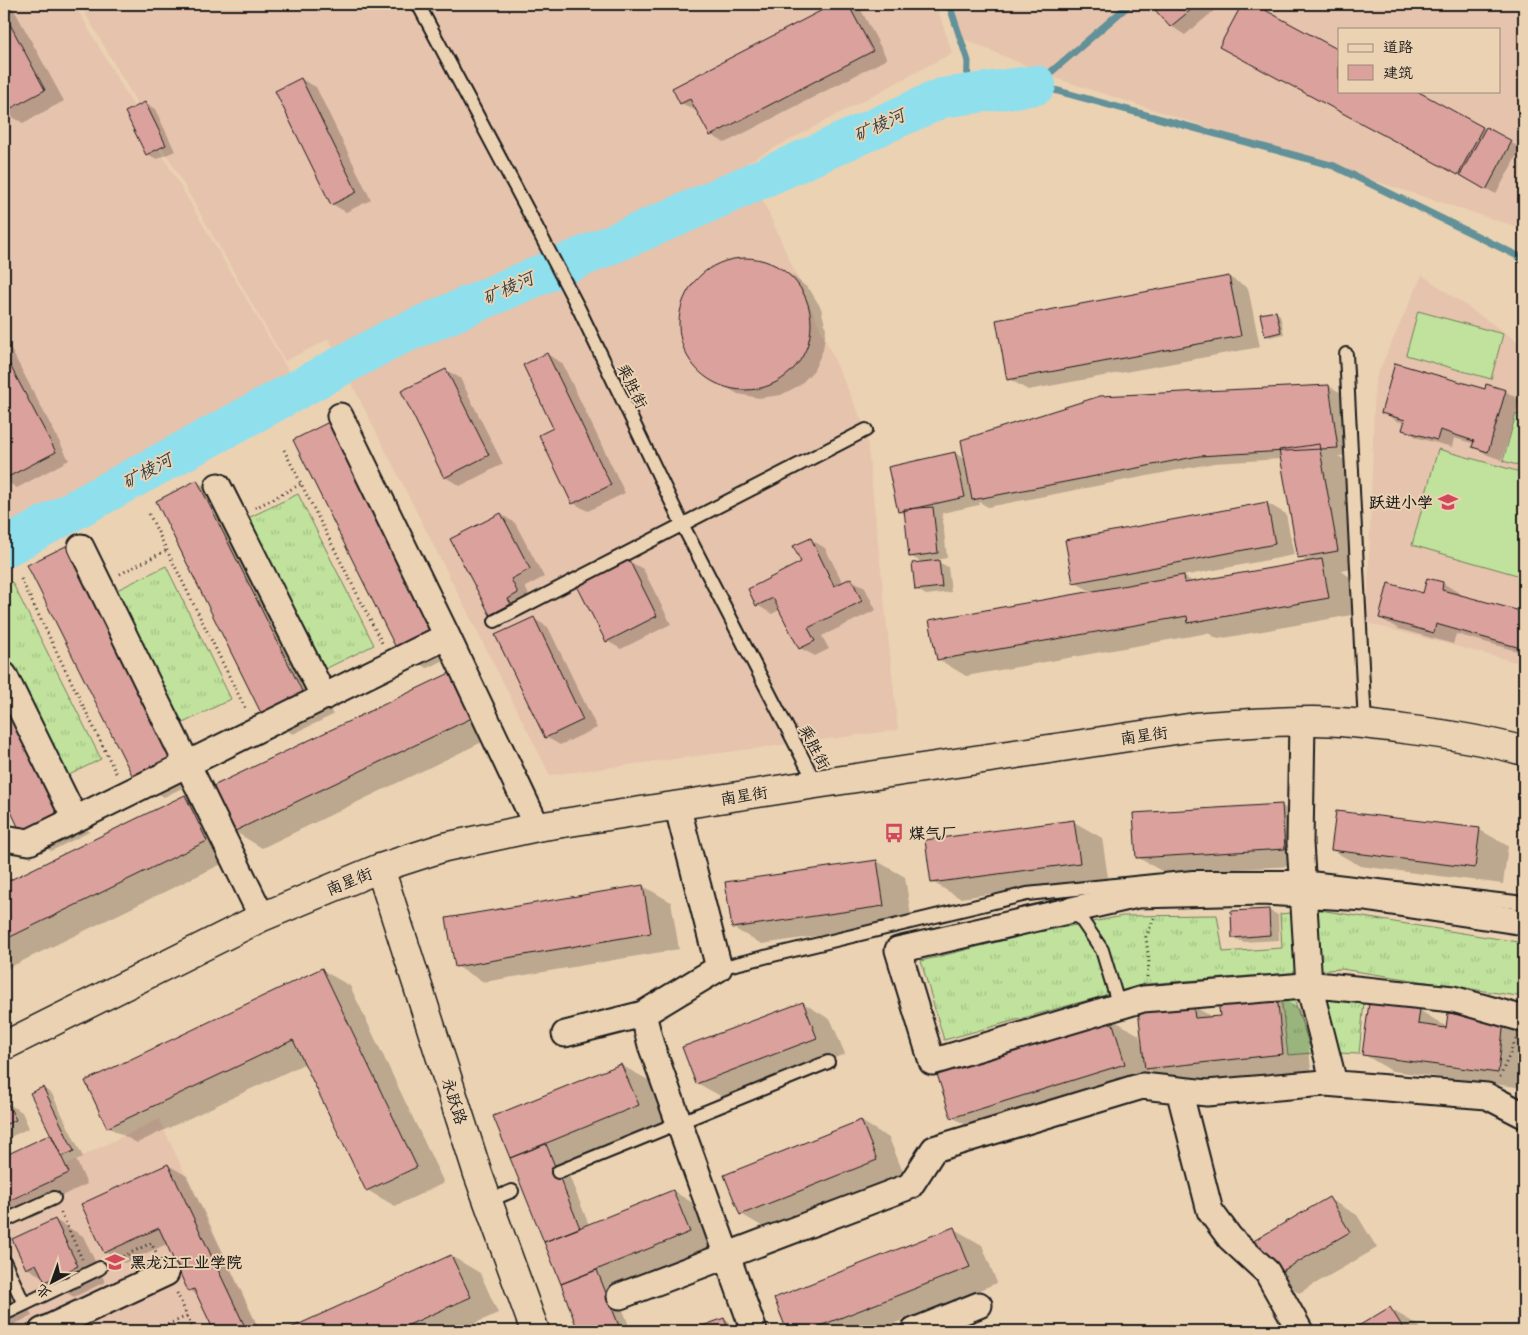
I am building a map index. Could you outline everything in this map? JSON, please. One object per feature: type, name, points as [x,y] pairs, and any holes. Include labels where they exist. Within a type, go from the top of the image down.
[{"type":"street","points":[[340,416],[448,636],[537,827]]},
{"type":"street","points":[[218,486],[324,697]]},
{"type":"street","points":[[81,547],[262,917]]},
{"type":"street","points":[[4,838],[30,842],[448,636]]},
{"type":"street","points":[[4,675],[75,819]]},
{"type":"street","name":"南星街","points":[[4,1046],[262,917],[380,868],[446,847],[537,827],[1196,727],[1302,722],[1365,724],[1434,732],[1524,751]]},
{"type":"street","points":[[1302,722],[1300,843],[1309,986],[1334,1083]]},
{"type":"street","points":[[565,1034],[643,1014],[719,968],[677,805]]},
{"type":"street","name":"永跃路","points":[[380,868],[500,1196],[535,1331]]},
{"type":"street","points":[[1524,922],[1365,898],[1302,885],[1263,892],[1137,895],[899,950],[932,1062],[1143,999],[1316,985],[1453,999],[1524,1019]]},
{"type":"street","points":[[643,1014],[651,1046],[754,1331]]},
{"type":"street","points":[[620,1296],[910,1186],[934,1149],[1142,1086],[1207,1093],[1334,1083],[1487,1096],[1524,1114]]},
{"type":"street","points":[[1178,1090],[1210,1212],[1230,1238],[1267,1272],[1300,1331]]},
{"type":"street","points":[[42,1331],[166,1273]]},
{"type":"street","points":[[914,1331],[979,1305]]},
{"type":"lane","name":"乘胜街","points":[[418,4],[528,211],[578,309],[682,524],[816,784]]},
{"type":"lane","points":[[1346,354],[1365,724]]},
{"type":"lane","points":[[495,621],[866,430]]},
{"type":"lane","points":[[719,968],[1027,894],[1193,877],[1524,903]]},
{"type":"lane","points":[[1074,909],[1102,950],[1119,1006]]},
{"type":"lane","points":[[874,931],[899,950]]},
{"type":"lane","points":[[558,1172],[828,1062]]},
{"type":"lane","points":[[4,1221],[54,1198]]},
{"type":"lane","points":[[4,1261],[24,1304]]},
{"type":"lane","points":[[4,1314],[94,1271]]},
{"type":"path","points":[[284,450],[392,664]]},
{"type":"path","points":[[234,518],[302,484]]},
{"type":"path","points":[[149,514],[256,730]]},
{"type":"path","points":[[99,585],[167,550]]},
{"type":"path","points":[[21,579],[127,794]]},
{"type":"path","points":[[1143,999],[1149,963],[1146,937],[1164,894]]},
{"type":"path","points":[[1496,1085],[1524,1019]]},
{"type":"path","points":[[54,1198],[94,1271]]},
{"type":"path","points":[[119,1259],[151,1243]]},
{"type":"path","points":[[179,1297],[194,1331]]},
{"type":"path","points":[[154,1331],[187,1316]]},
{"type":"shaded area","points":[[4,4],[74,4],[296,384],[4,528]]},
{"type":"shaded area","points":[[80,4],[936,4],[952,53],[746,163],[866,430],[898,730],[550,775],[329,339],[285,361]]},
{"type":"shaded area","points":[[953,4],[1524,4],[1524,229],[1058,79],[964,39]]},
{"type":"shaded area","name":"跃进小学","points":[[1422,275],[1524,346],[1524,664],[1367,623],[1375,380]]},
{"type":"shaded area","name":"黑龙江工业学院","points":[[159,1119],[259,1331],[4,1331],[4,1194]]},
{"type":"green space","points":[[1418,311],[1503,334],[1491,379],[1406,355]]},
{"type":"green space","points":[[1516,414],[1524,416],[1524,467],[1503,461]]},
{"type":"green space","points":[[1438,449],[1524,473],[1524,577],[1412,545]]},
{"type":"green space","points":[[298,494],[374,645],[321,671],[244,520]]},
{"type":"green space","points":[[166,566],[231,699],[181,724],[115,591]]},
{"type":"green space","points":[[12,582],[101,759],[63,778],[4,659],[4,586]]},
{"type":"green space","points":[[1320,910],[1524,943],[1524,997],[1341,969],[1146,984],[944,1040],[921,961],[1029,934],[1123,916],[1217,915],[1223,952],[1282,948],[1280,914]]},
{"type":"green space","points":[[1293,996],[1312,1053],[1288,1055],[1281,997]]},
{"type":"green space","points":[[1334,997],[1364,1002],[1359,1054],[1338,1053],[1322,1007],[1326,1001]]},
{"type":"building","points":[[834,4],[848,4],[873,51],[710,136],[690,99],[680,104],[672,88]]},
{"type":"building","points":[[1150,4],[1198,4],[1170,27]]},
{"type":"building","points":[[1242,4],[1254,4],[1338,49],[1338,92],[1419,92],[1483,127],[1458,175],[1219,47]]},
{"type":"building","points":[[4,13],[45,90],[4,112]]},
{"type":"building","points":[[301,78],[357,192],[331,205],[275,91]]},
{"type":"building","points":[[145,102],[166,145],[146,155],[125,112]]},
{"type":"building","points":[[1486,127],[1512,141],[1486,190],[1460,175]]},
{"type":"building","points":[[745,258],[758,259],[770,263],[792,277],[806,299],[810,311],[810,337],[806,349],[792,371],[770,385],[758,389],[745,390],[732,389],[720,385],[698,371],[684,349],[680,337],[679,324],[680,311],[684,299],[698,277],[720,263],[732,259]]},
{"type":"building","points":[[1229,276],[1241,336],[1007,380],[996,320]]},
{"type":"building","points":[[1276,311],[1281,332],[1265,336],[1260,314]]},
{"type":"building","points":[[547,353],[611,485],[572,504],[539,435],[553,428],[523,365]]},
{"type":"building","points":[[4,354],[56,452],[4,479]]},
{"type":"building","points":[[1395,363],[1485,389],[1486,384],[1506,390],[1488,452],[1472,447],[1474,441],[1440,430],[1437,440],[1402,430],[1405,420],[1381,413]]},
{"type":"building","points":[[446,369],[489,455],[444,478],[401,391]]},
{"type":"building","points":[[1329,385],[1338,448],[1199,456],[972,500],[961,440],[1100,396]]},
{"type":"building","points":[[335,419],[440,632],[398,652],[293,440]]},
{"type":"building","points":[[1319,444],[1338,551],[1298,558],[1279,450]]},
{"type":"building","points":[[955,452],[965,497],[898,512],[888,467]]},
{"type":"building","points":[[197,480],[306,699],[264,719],[156,501]]},
{"type":"building","points":[[1267,502],[1275,544],[1073,583],[1065,540]]},
{"type":"building","points":[[933,507],[938,553],[909,557],[904,509]]},
{"type":"building","points":[[501,513],[530,569],[511,579],[518,593],[508,599],[511,604],[490,615],[450,539]]},
{"type":"building","points":[[811,538],[834,586],[851,578],[862,601],[808,628],[815,641],[799,649],[773,598],[756,606],[748,589],[801,562],[793,546]]},
{"type":"building","points":[[68,545],[176,761],[135,781],[27,565]]},
{"type":"building","points":[[1322,559],[1329,598],[1188,623],[1187,616],[937,660],[929,620],[1184,575],[1185,583]]},
{"type":"building","points":[[629,560],[657,616],[606,642],[577,586]]},
{"type":"building","points":[[939,560],[942,587],[915,590],[912,563]]},
{"type":"building","points":[[1427,578],[1443,582],[1442,590],[1524,612],[1524,649],[1436,624],[1434,633],[1379,618],[1388,583],[1423,593]]},
{"type":"building","points":[[534,617],[583,720],[545,738],[495,635]]},
{"type":"building","points":[[454,671],[476,716],[233,832],[211,787]]},
{"type":"building","points":[[4,698],[61,816],[22,835],[4,797]]},
{"type":"building","points":[[185,795],[207,841],[4,940],[4,883]]},
{"type":"building","points":[[1282,804],[1285,849],[1136,858],[1133,813]]},
{"type":"building","points":[[1336,811],[1480,828],[1475,868],[1331,850]]},
{"type":"building","points":[[1074,820],[1080,863],[931,883],[925,840]]},
{"type":"building","points":[[877,860],[884,906],[732,928],[725,882]]},
{"type":"building","points":[[643,885],[651,933],[455,967],[446,918]]},
{"type":"building","points":[[1269,909],[1270,935],[1232,938],[1231,911]]},
{"type":"building","points":[[322,968],[417,1167],[366,1191],[293,1040],[107,1128],[85,1081]]},
{"type":"building","points":[[1277,994],[1283,1054],[1145,1069],[1138,1010],[1193,1004],[1195,1018],[1220,1016],[1218,1000]]},
{"type":"building","points":[[803,1002],[817,1038],[696,1084],[682,1047]]},
{"type":"building","points":[[1369,1003],[1420,1009],[1418,1024],[1446,1028],[1448,1013],[1504,1021],[1498,1073],[1362,1055]]},
{"type":"building","points":[[1111,1017],[1125,1064],[951,1118],[936,1071]]},
{"type":"building","points":[[621,1064],[639,1105],[510,1158],[493,1116]]},
{"type":"building","points":[[43,1087],[74,1151],[62,1157],[30,1093]]},
{"type":"building","points":[[7,1102],[16,1120],[4,1125],[4,1103]]},
{"type":"building","points":[[861,1120],[877,1160],[740,1215],[724,1175]]},
{"type":"building","points":[[51,1134],[69,1173],[4,1203],[4,1156]]},
{"type":"building","points":[[546,1144],[580,1228],[544,1242],[510,1158]]},
{"type":"building","points":[[168,1164],[247,1331],[214,1331],[194,1289],[188,1291],[159,1228],[104,1253],[81,1204]]},
{"type":"building","points":[[673,1190],[690,1232],[561,1284],[544,1242]]},
{"type":"building","points":[[1329,1197],[1350,1232],[1270,1278],[1250,1243]]},
{"type":"building","points":[[55,1219],[78,1266],[45,1282],[36,1264],[26,1269],[12,1239]]},
{"type":"building","points":[[954,1227],[970,1267],[807,1331],[787,1331],[774,1298]]},
{"type":"building","points":[[451,1255],[471,1297],[395,1331],[284,1331]]},
{"type":"building","points":[[597,1270],[621,1331],[578,1331],[561,1284]]},
{"type":"building","points":[[1390,1307],[1405,1331],[1350,1331]]},
{"type":"building","points":[[724,1318],[729,1331],[689,1331]]},
{"type":"waterway","points":[[949,4],[968,61],[967,95]]},
{"type":"waterway","points":[[1036,85],[1130,4]]},
{"type":"waterway","points":[[1036,85],[1334,166],[1524,259]]},
{"type":"waterway","name":"矿棱河","points":[[4,548],[391,339],[696,208],[942,98],[1036,85]]},
{"type":"place","name":"跃进小学","points":[[1448,502]]},
{"type":"place","name":"煤气厂","points":[[894,833]]},
{"type":"place","name":"黑龙江工业学院","points":[[115,1262]]}]
